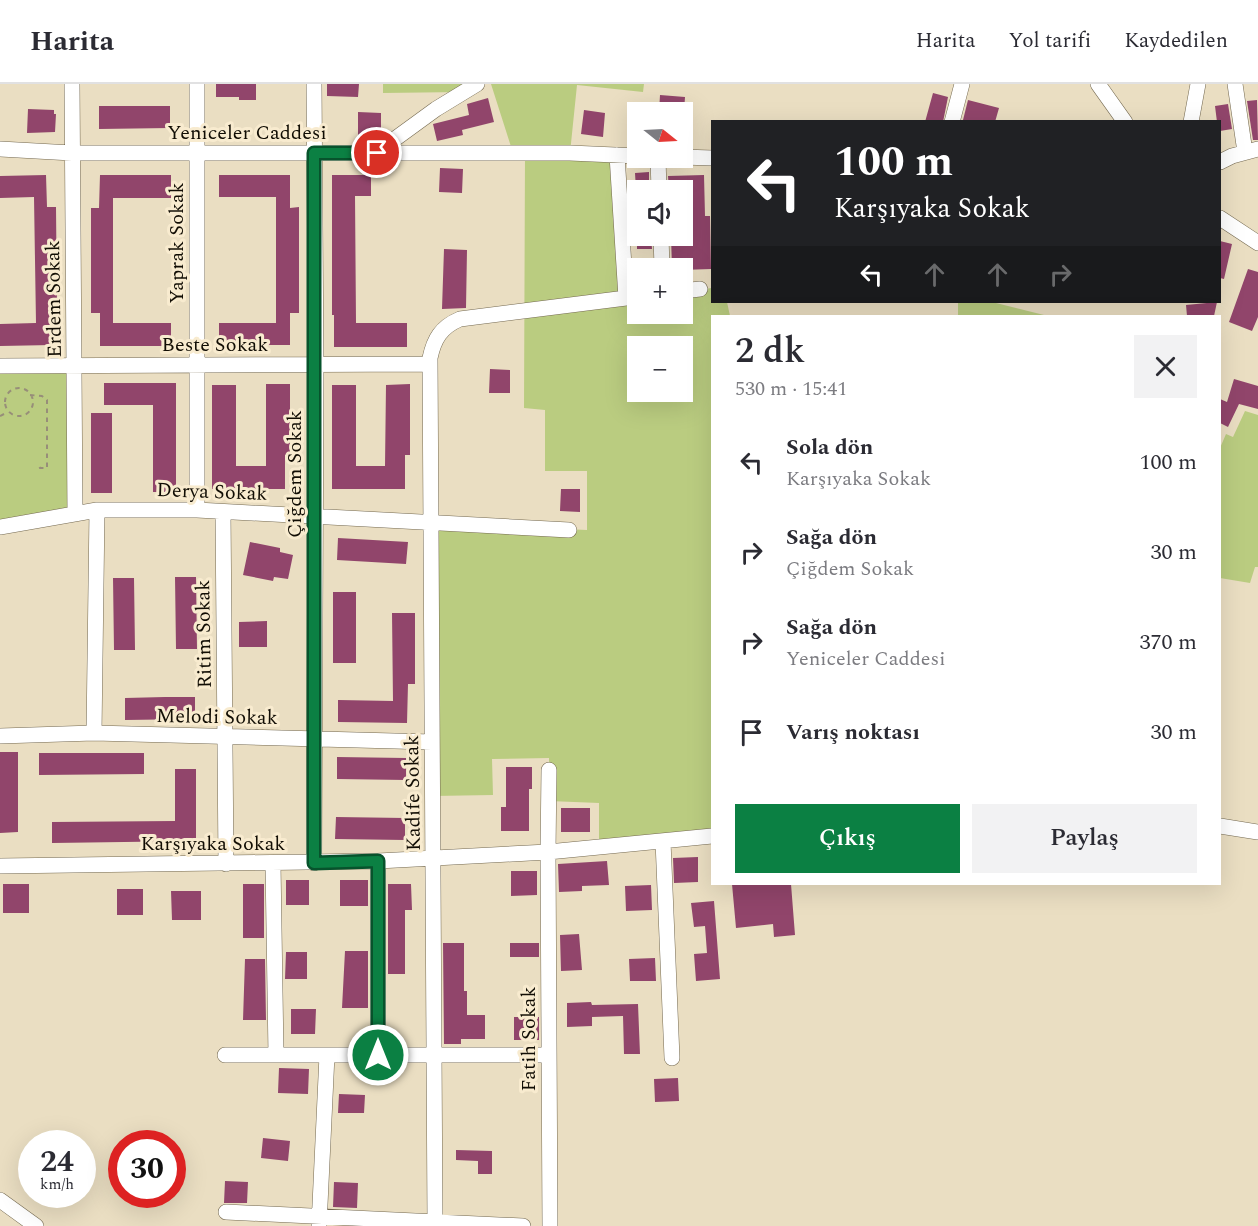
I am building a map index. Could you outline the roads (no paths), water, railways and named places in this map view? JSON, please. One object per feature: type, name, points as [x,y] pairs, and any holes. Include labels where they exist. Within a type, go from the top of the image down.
[{"type":"street","name":"Erdem Sokak","points":[[72,84],[75,513]]},
{"type":"street","name":"Yaprak Sokak","points":[[197,84],[197,510]]},
{"type":"street","name":"Çiğdem Sokak","points":[[314,84],[316,366],[314,863]]},
{"type":"street","points":[[377,153],[436,109],[477,84]]},
{"type":"street","points":[[953,120],[962,84]]},
{"type":"street","points":[[1098,84],[1123,120]]},
{"type":"street","points":[[1191,120],[1198,84]]},
{"type":"street","points":[[1221,162],[1252,151],[1235,84]]},
{"type":"street","name":"Yeniceler Caddesi","points":[[0,149],[72,153],[627,155]]},
{"type":"street","points":[[617,155],[628,258]]},
{"type":"street","points":[[693,157],[711,158]]},
{"type":"street","points":[[1221,219],[1258,243]]},
{"type":"street","points":[[693,290],[700,289]]},
{"type":"street","points":[[429,364],[432,350],[442,330],[451,323],[627,298]]},
{"type":"street","name":"Beste Sokak","points":[[0,366],[429,364]]},
{"type":"street","name":"Kadife Sokak","points":[[429,364],[435,1222]]},
{"type":"street","points":[[94,734],[97,510]]},
{"type":"street","name":"Derya Sokak","points":[[0,527],[97,510],[197,510],[569,530]]},
{"type":"street","name":"Ritim Sokak","points":[[223,512],[226,864]]},
{"type":"street","name":"Melodi Sokak","points":[[0,736],[94,734],[432,742]]},
{"type":"street","name":"Fatih Sokak","points":[[549,770],[550,1226]]},
{"type":"street","points":[[1221,826],[1258,832]]},
{"type":"street","name":"Karşıyaka Sokak","points":[[0,866],[273,864],[434,859],[548,852],[711,836]]},
{"type":"street","points":[[663,842],[672,1058]]},
{"type":"street","points":[[378,861],[378,1055]]},
{"type":"street","points":[[273,864],[276,1055]]},
{"type":"street","points":[[225,1055],[549,1054]]},
{"type":"street","points":[[320,1221],[327,1055]]},
{"type":"street","points":[[1,1203],[36,1226]]},
{"type":"street","points":[[226,1212],[320,1221],[435,1222],[523,1226]]}]
